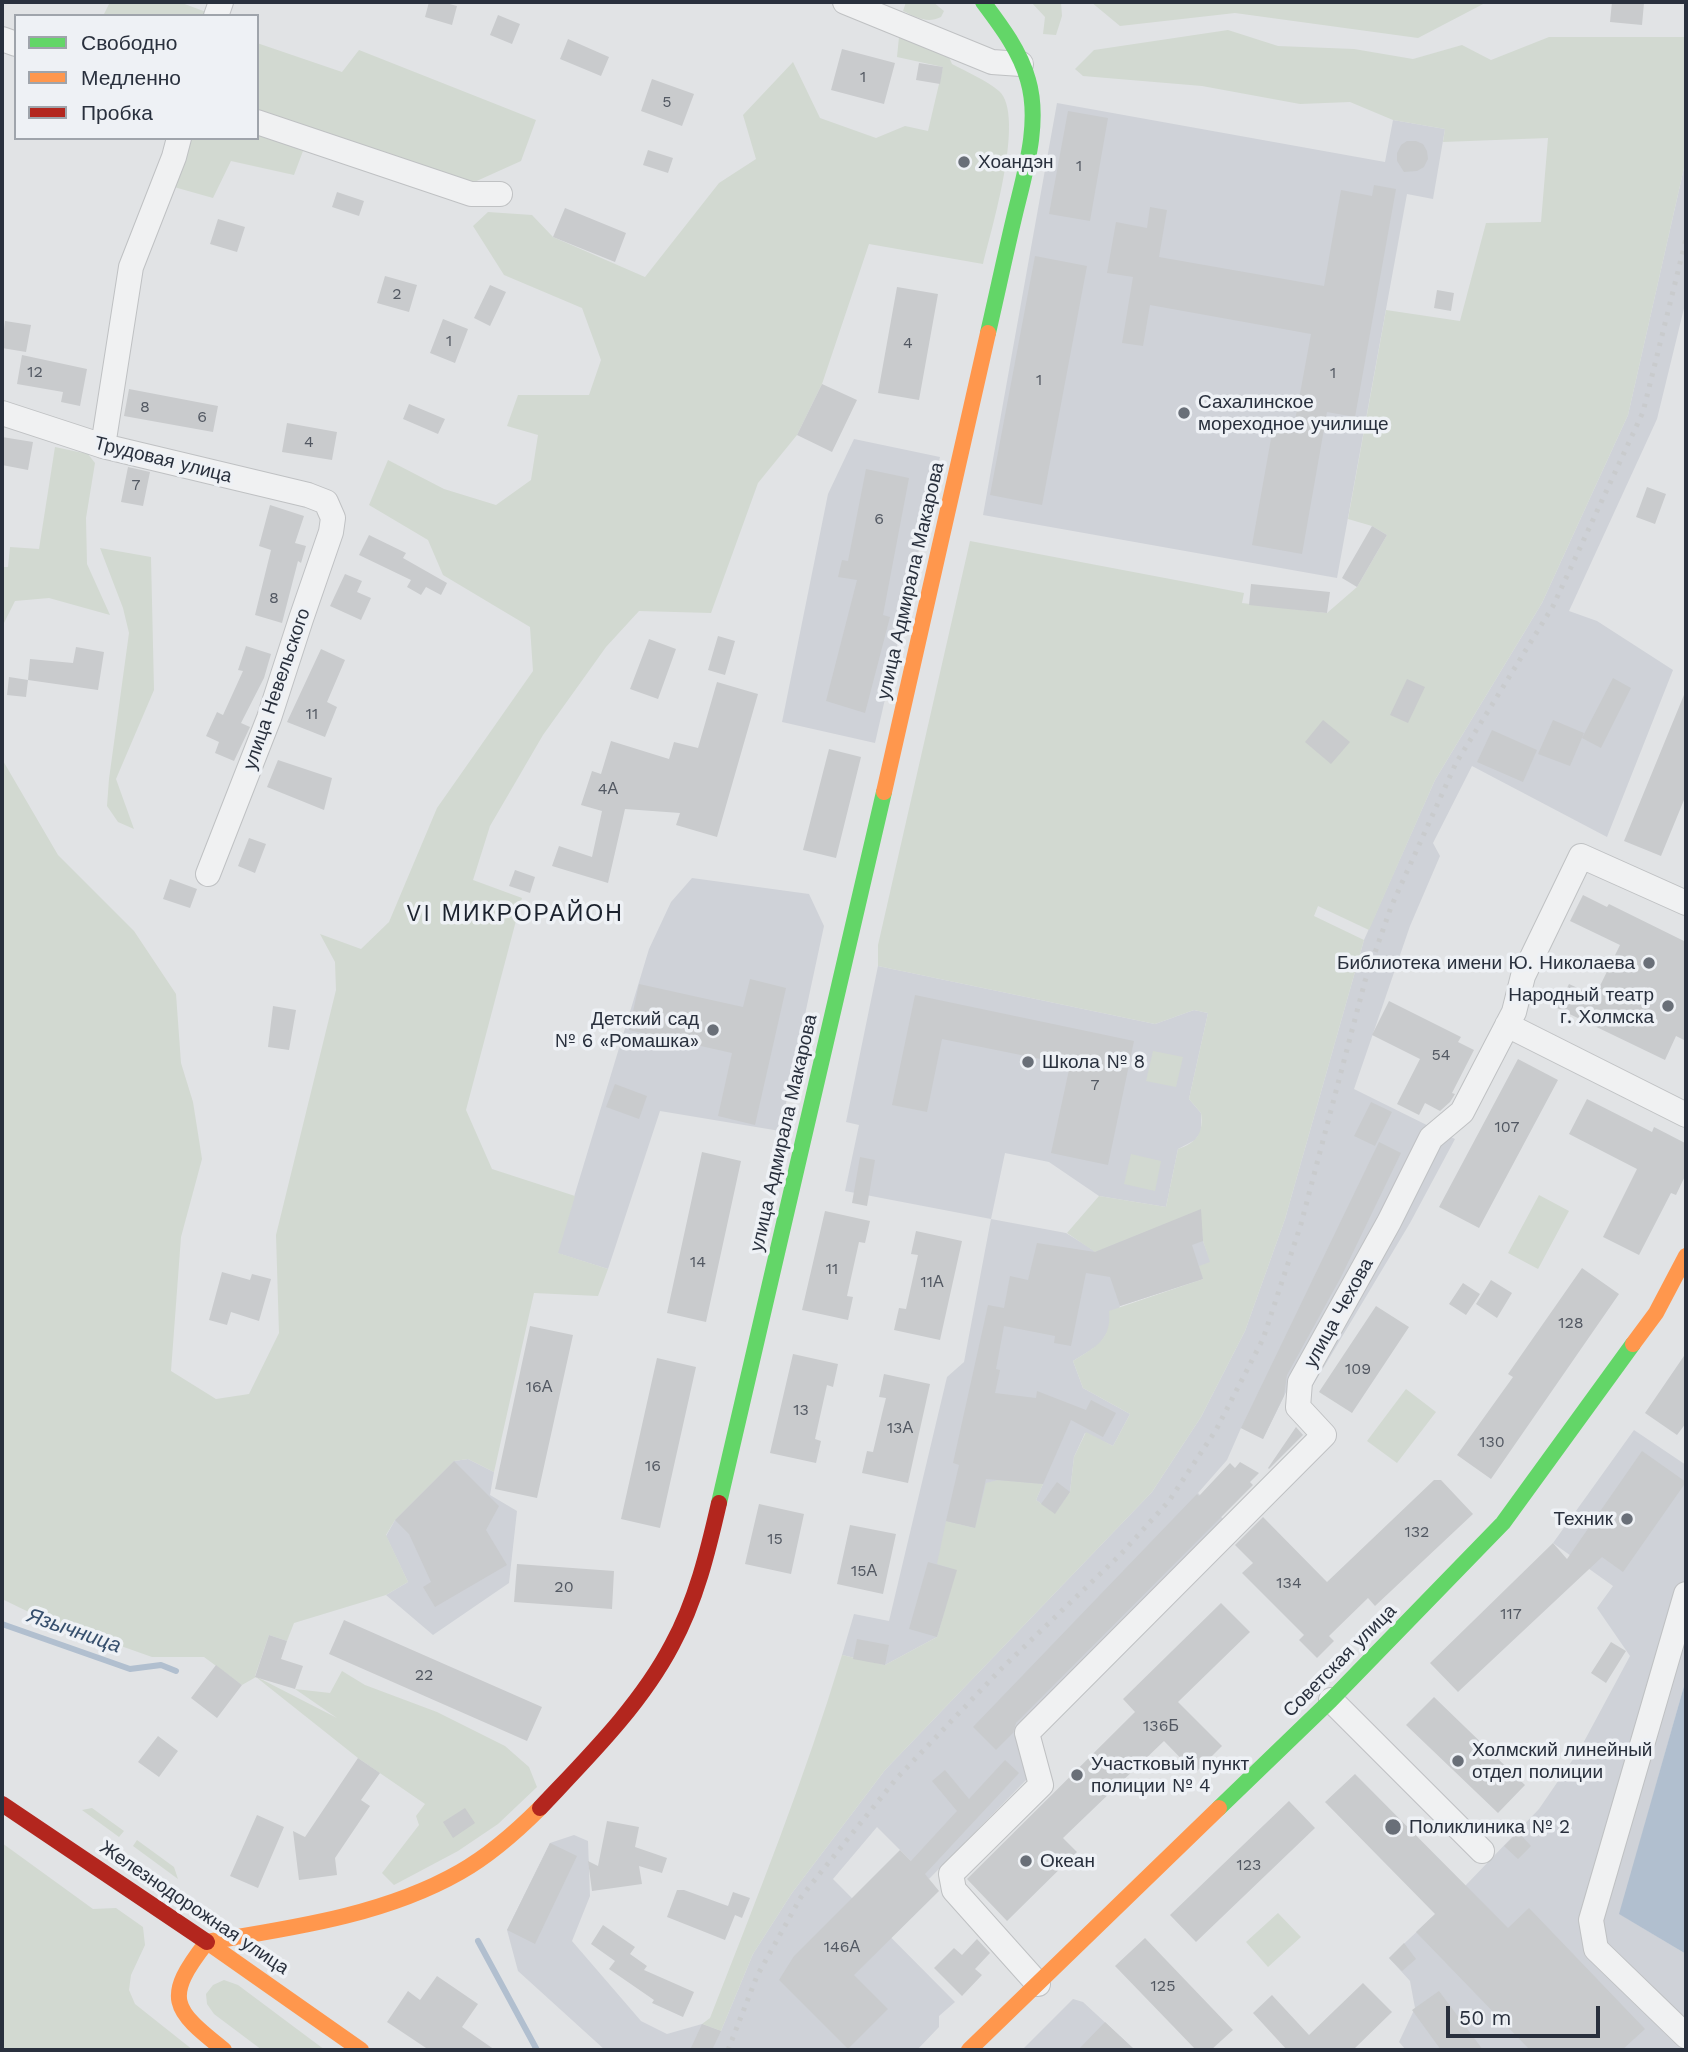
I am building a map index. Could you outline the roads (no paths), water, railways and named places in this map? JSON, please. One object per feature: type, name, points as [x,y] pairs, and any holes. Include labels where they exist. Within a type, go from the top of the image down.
[{"type":"main road","name":"улица Адмирала Макарова","points":[[207,1942],[301,1926],[376,1906],[441,1882],[490,1852],[539,1812],[617,1722],[662,1661],[684,1621],[713,1531],[866,873],[1024,174],[1032,121],[1031,90],[1006,32],[983,2]]},
{"type":"main road","name":"Советская улица","points":[[969,2050],[1331,1700],[1503,1523],[1656,1314],[1686,1256]]},
{"type":"main road","name":"Железнодорожная улица","points":[[2,1804],[361,2050]]},
{"type":"main road","points":[[207,1942],[186,1969],[178,1989],[180,2006],[187,2020],[225,2050]]},
{"type":"street","points":[[845,2],[992,62],[1021,64]]},
{"type":"street","points":[[259,123],[471,194],[500,194]]},
{"type":"street","points":[[103,446],[131,267],[178,140]]},
{"type":"street","name":"Трудовая улица","points":[[2,413],[103,446],[308,495],[326,502]]},
{"type":"street","name":"улица Невельского","points":[[208,874],[269,718],[331,532],[333,517],[326,502]]},
{"type":"street","name":"улица Чехова","points":[[1038,1984],[954,1890],[951,1874],[1041,1785],[1027,1733],[1324,1435],[1298,1407],[1300,1382],[1389,1222],[1431,1138],[1462,1112],[1514,1012],[1523,976],[1581,856],[1686,903]]},
{"type":"street","points":[[1507,1025],[1686,1115]]},
{"type":"street","points":[[1676,2050],[1686,2038],[1596,1949],[1591,1920],[1686,1594]]},
{"type":"street","points":[[1331,1700],[1482,1851]]},
{"type":"water","points":[[1686,1679],[1686,1954],[1619,1914]]},
{"type":"waterway","name":"Язычница","points":[[2,1624],[130,1669],[161,1665],[176,1671]]},
{"type":"waterway","name":"Язычница","points":[[478,1941],[537,2050]]},
{"type":"railway","points":[[728,2050],[757,1976],[801,1897],[896,1779],[1002,1668],[1121,1554],[1169,1501],[1216,1430],[1263,1339],[1301,1224],[1365,981],[1391,907],[1456,763],[1553,606],[1643,412],[1686,239]]},
{"type":"place","name":"Хоандэн","points":[[964,162]]},
{"type":"place","name":"Сахалинское мореходное училище","points":[[1184,413]]},
{"type":"place","name":"Библиотека имени Ю. Николаева","points":[[1649,963]]},
{"type":"place","name":"Народный театр г. Холмска","points":[[1668,1006]]},
{"type":"place","name":"Детский сад № 6 «Ромашка»","points":[[713,1030]]},
{"type":"place","name":"Школа № 8","points":[[1028,1062]]},
{"type":"place","name":"Техник","points":[[1627,1519]]},
{"type":"place","name":"Холмский линейный отдел полиции","points":[[1458,1761]]},
{"type":"place","name":"Участковый пункт полиции № 4","points":[[1077,1775]]},
{"type":"place","name":"Поликлиника № 2","points":[[1393,1827]]},
{"type":"place","name":"Океан","points":[[1026,1861]]},
{"type":"district","name":"VI МИКРОРАЙОН","points":[[515,914]]}]
